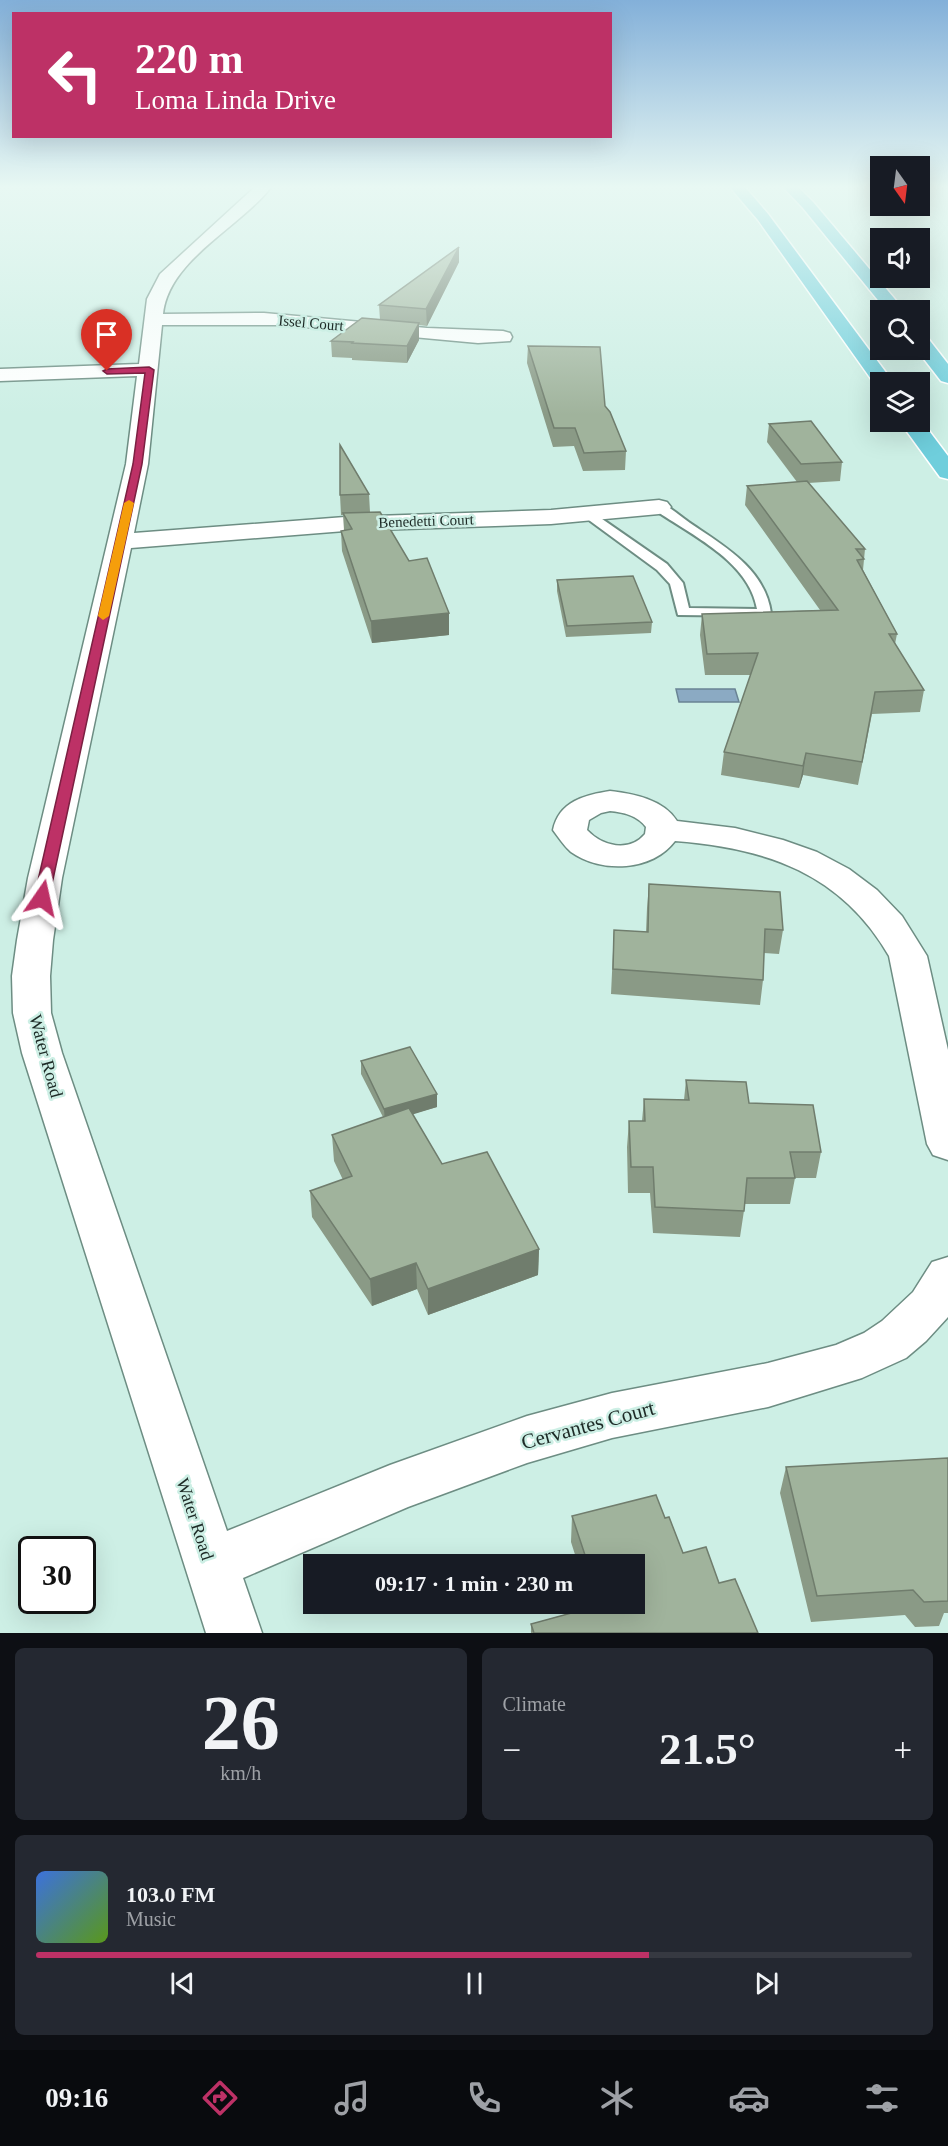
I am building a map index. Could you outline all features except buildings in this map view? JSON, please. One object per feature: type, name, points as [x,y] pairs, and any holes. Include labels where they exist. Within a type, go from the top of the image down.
[{"type":"highway","points":[[796,262],[876,372]]},
{"type":"highway","points":[[856,262],[887,300]]},
{"type":"highway","points":[[930,354],[948,377]]},
{"type":"highway","points":[[918,432],[948,472]]},
{"type":"street","name":"Water Road","points":[[182,262],[169,274],[156,298],[137,464],[45,878],[31,975],[32,1012],[42,1053],[234,1633]]},
{"type":"street","name":"Issel Court","points":[[154,320],[256,318],[432,336],[503,337]]},
{"type":"street","points":[[0,375],[149,370]]},
{"type":"street","name":"Benedetti Court","points":[[121,541],[345,524],[588,514],[659,507]]},
{"type":"street","points":[[663,830],[738,838],[776,848],[842,880],[866,896],[884,915],[898,933],[908,956],[948,1144]]},
{"type":"street","name":"Cervantes Court","points":[[210,1565],[417,1477],[575,1425],[657,1405],[803,1377],[854,1359],[884,1347],[923,1314],[946,1283],[948,1276]]},
{"type":"lane","points":[[588,514],[662,567],[676,583],[682,612],[764,613],[755,583],[735,562],[659,507]]},
{"type":"water","points":[[676,689],[735,689],[739,702],[679,702]]},
{"type":"slow traffic","points":[[103,616],[129,503]]},
{"type":"route","points":[[42,898],[137,464],[149,370],[107,371]]}]
